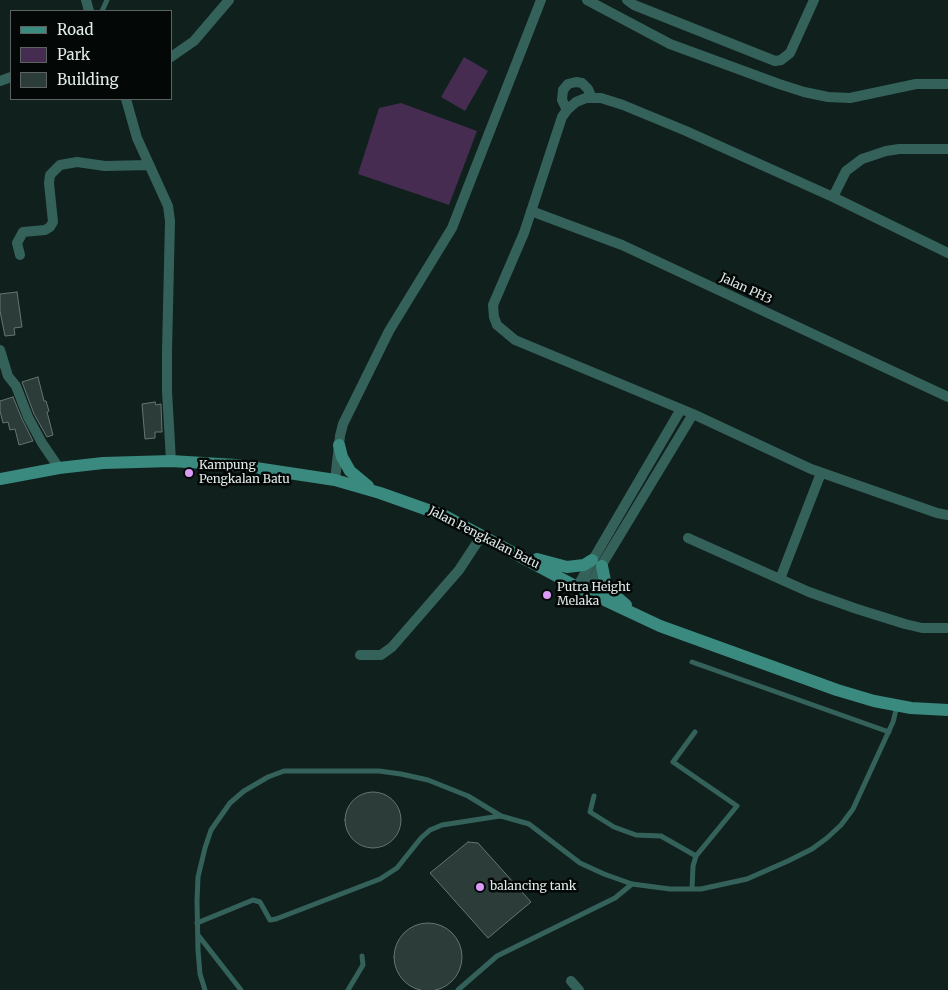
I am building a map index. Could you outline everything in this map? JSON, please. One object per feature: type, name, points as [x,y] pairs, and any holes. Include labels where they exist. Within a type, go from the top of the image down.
[{"type":"main road","points":[[339,445],[342,457],[350,471],[361,481],[380,493]]},
{"type":"main road","name":"Jalan Pengkalan Batu","points":[[0,478],[103,463],[171,461],[236,465],[335,480],[422,506],[482,535],[582,589],[660,626],[837,690],[874,701],[948,710]]},
{"type":"main road","points":[[515,553],[567,567],[597,563],[610,591],[637,615]]},
{"type":"street","points":[[172,56],[194,40],[229,0]]},
{"type":"street","points":[[335,480],[339,445],[344,424],[389,331],[448,235],[457,216],[541,0]]},
{"type":"street","points":[[587,0],[670,44],[804,92],[828,97],[850,98],[916,84],[948,84]]},
{"type":"street","points":[[633,2],[775,61],[781,60],[790,53],[814,0]]},
{"type":"street","points":[[567,110],[562,100],[563,90],[568,84],[582,83],[588,89],[592,98]]},
{"type":"street","points":[[948,253],[833,197],[686,131],[632,108],[601,98],[592,98],[576,102],[562,117],[524,233],[493,305],[494,317],[498,325],[515,340],[693,414],[821,473],[937,513],[948,515]]},
{"type":"street","points":[[126,100],[137,138],[168,206],[170,221],[167,361],[171,461]]},
{"type":"street","points":[[833,197],[846,172],[862,159],[899,149],[948,149]]},
{"type":"street","points":[[20,255],[17,243],[23,232],[45,230],[50,227],[52,222],[50,175],[60,165],[77,162],[105,166],[149,165]]},
{"type":"street","name":"Jalan PH3","points":[[531,211],[622,245],[948,397]]},
{"type":"street","points":[[0,350],[8,376],[16,386],[28,417],[42,443],[59,468]]},
{"type":"street","points":[[582,589],[597,563],[604,539],[681,409]]},
{"type":"street","points":[[597,563],[615,545],[693,414]]},
{"type":"street","points":[[780,579],[821,473]]},
{"type":"street","points":[[620,512],[630,518]]},
{"type":"street","points":[[360,655],[381,655],[392,647],[459,570],[482,535]]},
{"type":"street","points":[[688,538],[833,601],[922,628],[948,628]]},
{"type":"street","points":[[604,539],[615,545]]},
{"type":"street","points":[[571,981],[579,990]]},
{"type":"lane","points":[[692,662],[889,732]]},
{"type":"lane","points":[[205,990],[200,974],[197,923],[198,877],[211,830],[230,803],[244,791],[268,777],[284,771],[379,771],[401,774],[451,788],[501,816],[529,824],[580,863],[632,884],[670,889],[721,886],[747,879],[812,849],[841,825],[853,809],[889,732],[897,705]]},
{"type":"lane","points":[[692,889],[693,866],[696,856],[737,806],[673,762],[694,732]]},
{"type":"lane","points":[[594,796],[590,812],[614,827],[636,835],[660,836],[696,856]]},
{"type":"lane","points":[[197,923],[253,900],[260,902],[270,920],[276,919],[380,879],[396,868],[430,830],[456,821],[501,816]]},
{"type":"lane","points":[[458,990],[497,956],[615,898],[632,884]]},
{"type":"lane","points":[[198,934],[241,990]]},
{"type":"lane","points":[[348,990],[363,965],[362,956]]},
{"type":"green space","points":[[464,57],[488,71],[465,111],[441,97]]},
{"type":"green space","points":[[401,103],[477,131],[449,205],[358,174],[379,108]]},
{"type":"building","points":[[17,292],[22,327],[14,328],[15,335],[5,336],[0,311],[0,294]]},
{"type":"building","points":[[38,377],[44,401],[46,401],[49,411],[47,412],[53,435],[47,437],[34,414],[22,382]]},
{"type":"building","points":[[13,397],[33,441],[19,445],[15,429],[10,430],[8,422],[3,423],[0,411],[0,401]]},
{"type":"building","points":[[155,402],[156,405],[161,404],[162,432],[155,432],[155,438],[145,439],[142,404]]},
{"type":"building","points":[[367,792],[379,792],[389,796],[397,804],[401,820],[397,836],[389,844],[379,848],[367,848],[357,844],[349,836],[345,826],[345,814],[349,804],[357,796]]},
{"type":"building","name":"balancing tank","points":[[468,842],[478,843],[531,902],[488,938],[430,873]]},
{"type":"building","points":[[428,923],[441,926],[452,933],[459,944],[462,957],[459,970],[452,981],[441,988],[428,991],[415,988],[404,981],[397,970],[394,957],[397,944],[404,933],[415,926]]},
{"type":"place","name":"Kampung Pengkalan Batu","points":[[189,473]]},
{"type":"place","name":"Putra Height Melaka","points":[[547,595]]},
{"type":"place","name":"balancing tank","points":[[480,887]]}]
